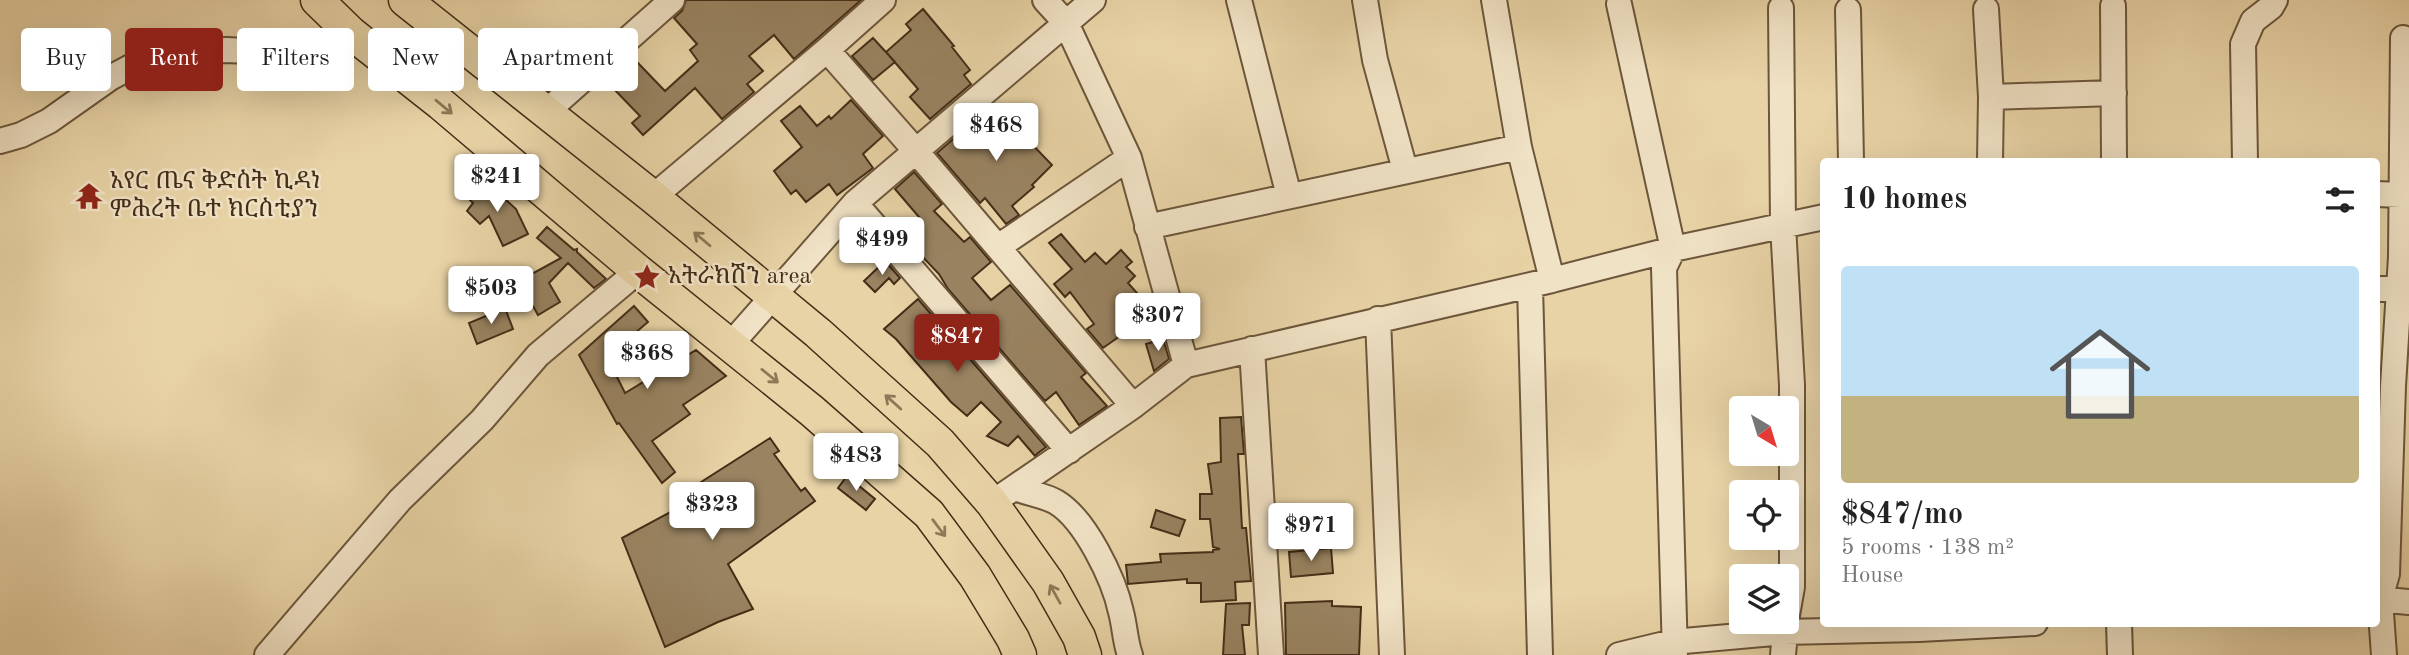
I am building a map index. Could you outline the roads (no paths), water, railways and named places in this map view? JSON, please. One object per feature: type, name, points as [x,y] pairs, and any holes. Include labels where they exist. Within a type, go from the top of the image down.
[{"type":"main road","points":[[317,0],[346,28]]},
{"type":"main road","points":[[423,5],[546,112],[818,333],[1003,496],[1079,637],[1085,655]]},
{"type":"main road","points":[[354,35],[441,104],[638,271],[862,453],[929,514],[975,576],[1020,655]]},
{"type":"street","points":[[546,112],[672,0]]},
{"type":"street","points":[[653,197],[883,0]]},
{"type":"street","points":[[1045,0],[1066,23],[1129,158],[1186,365]]},
{"type":"street","points":[[731,344],[855,203],[1093,0]]},
{"type":"street","points":[[1239,0],[1289,196]]},
{"type":"street","points":[[1365,0],[1375,60],[1405,170]]},
{"type":"street","points":[[1494,0],[1541,283],[1540,655]]},
{"type":"street","points":[[2245,158],[2244,44],[2253,21],[2271,7],[2275,0]]},
{"type":"street","points":[[1619,4],[1673,249],[1664,268],[1674,648]]},
{"type":"street","points":[[2113,6],[2114,158]]},
{"type":"street","points":[[1781,8],[1783,225],[1792,385],[1792,564]]},
{"type":"street","points":[[1986,9],[1991,97],[1990,158]]},
{"type":"street","points":[[1848,10],[1851,158]]},
{"type":"street","points":[[2380,593],[2387,574],[2383,460],[2393,378],[2388,289],[2405,257],[2401,195],[2403,38]]},
{"type":"street","points":[[0,141],[21,135],[49,121],[110,78],[138,63],[186,52],[237,50]]},
{"type":"street","points":[[827,50],[1133,406]]},
{"type":"street","points":[[1991,97],[2114,93]]},
{"type":"street","points":[[1147,227],[1519,147]]},
{"type":"street","points":[[998,247],[1129,158]]},
{"type":"street","points":[[2380,194],[2401,195]]},
{"type":"street","points":[[855,203],[1069,451]]},
{"type":"street","points":[[1003,496],[1133,406],[1186,365],[1541,283],[1673,249],[1820,218]]},
{"type":"street","points":[[267,655],[400,500],[482,420],[538,355],[638,271]]},
{"type":"street","points":[[1378,319],[1392,655]]},
{"type":"street","points":[[1252,349],[1271,655]]},
{"type":"street","points":[[1003,496],[1054,500],[1075,516],[1108,576],[1121,611],[1130,655]]},
{"type":"street","points":[[2380,599],[2409,602]]},
{"type":"street","points":[[2380,618],[2384,655]]},
{"type":"street","points":[[1799,630],[1892,627]]},
{"type":"street","points":[[2119,627],[2120,655]]},
{"type":"street","points":[[1619,655],[1765,634]]},
{"type":"place","name":"አየር ጤና ቅድስት ኪዳነ ምሕረት ቤተ ክርስቲያን","points":[[89,196]]},
{"type":"place","name":"አትራክሽን area","points":[[647,277]]}]
